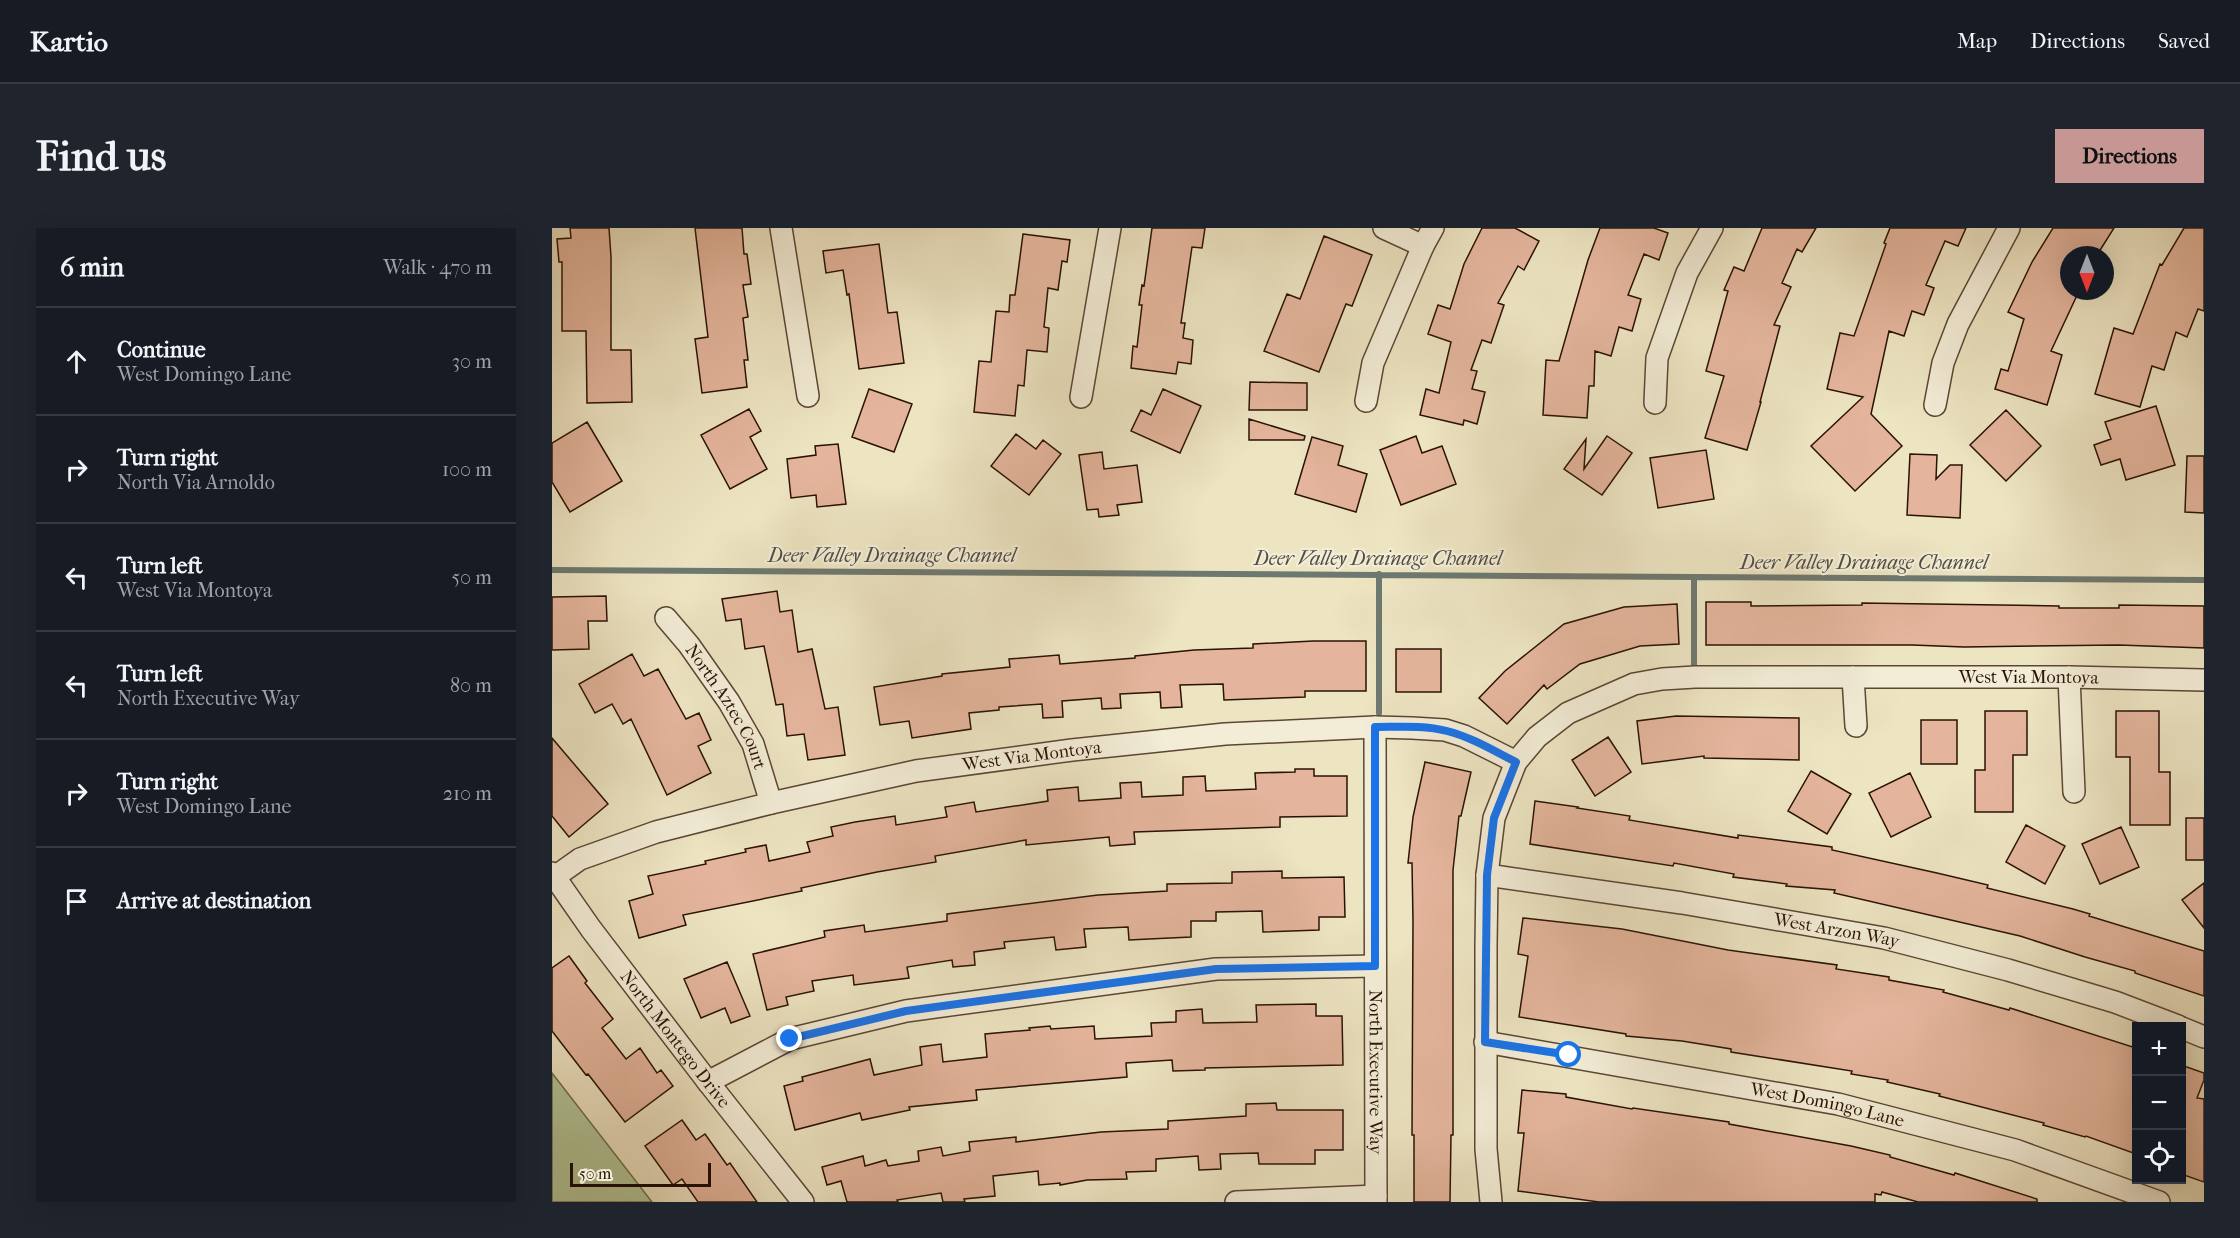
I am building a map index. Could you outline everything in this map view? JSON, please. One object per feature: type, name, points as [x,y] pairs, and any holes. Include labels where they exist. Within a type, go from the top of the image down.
[{"type":"street","points":[[781,228],[808,396]]},
{"type":"street","points":[[1081,397],[1110,228]]},
{"type":"street","points":[[1366,401],[1373,363],[1428,237],[1384,228]]},
{"type":"street","points":[[1655,403],[1657,358],[1687,273],[1712,228]]},
{"type":"street","points":[[1935,405],[1943,363],[1958,324],[2009,228]]},
{"type":"street","name":"North Aztec Court","points":[[666,618],[689,645],[744,727],[753,744],[771,803]]},
{"type":"street","name":"West Via Montoya","points":[[1491,1202],[1486,1149],[1485,1042],[1487,875],[1494,818],[1516,762],[1537,737],[1568,714],[1634,684],[1695,677],[2069,677],[2204,680]]},
{"type":"street","points":[[1853,677],[1856,726]]},
{"type":"street","points":[[2069,677],[2074,792]]},
{"type":"street","name":"West Via Montoya","points":[[554,874],[580,859],[656,832],[771,803],[916,771],[1072,750],[1225,735],[1375,727],[1445,730],[1464,736],[1516,762]]},
{"type":"street","name":"North Executive Way","points":[[1375,727],[1376,1199]]},
{"type":"street","name":"North Montego Drive","points":[[554,874],[591,929],[803,1202]]},
{"type":"street","name":"West Arzon Way","points":[[1487,875],[1682,903],[1884,938],[2019,973],[2115,1002],[2167,1022]]},
{"type":"street","points":[[708,1082],[790,1039],[906,1011],[1216,969],[1375,966]]},
{"type":"street","name":"West Arzon Way","points":[[2186,1030],[2204,1037]]},
{"type":"street","name":"West Domingo Lane","points":[[1485,1042],[1838,1104],[2015,1150],[2159,1202]]},
{"type":"street","points":[[1236,1202],[1376,1199]]},
{"type":"green space","points":[[552,1073],[652,1202],[552,1202]]},
{"type":"building","points":[[570,228],[609,228],[611,350],[631,350],[632,402],[587,403],[586,331],[562,331],[562,262],[559,262],[557,239],[571,238]]},
{"type":"building","points":[[695,228],[742,228],[744,254],[747,254],[751,284],[743,285],[748,317],[743,318],[748,360],[744,360],[747,387],[702,393],[695,339],[708,337]]},
{"type":"building","points":[[1152,228],[1205,228],[1202,248],[1192,247],[1181,323],[1185,323],[1183,338],[1193,340],[1191,364],[1178,362],[1176,374],[1131,368],[1133,346],[1137,347],[1142,305],[1139,305]]},
{"type":"building","points":[[1482,228],[1515,228],[1539,241],[1524,270],[1518,266],[1498,303],[1504,305],[1491,343],[1482,340],[1471,370],[1477,371],[1472,389],[1485,392],[1477,424],[1464,420],[1463,425],[1420,415],[1426,389],[1439,393],[1451,342],[1428,334],[1438,305],[1450,309],[1464,264]]},
{"type":"building","points":[[1600,228],[1654,228],[1668,233],[1659,260],[1644,254],[1628,295],[1641,299],[1632,331],[1619,327],[1611,356],[1595,351],[1594,386],[1589,386],[1587,418],[1543,415],[1546,360],[1559,361],[1588,260]]},
{"type":"building","points":[[1762,228],[1816,228],[1802,252],[1797,249],[1782,283],[1791,287],[1774,325],[1780,326],[1747,450],[1705,438],[1724,376],[1706,371],[1728,291],[1724,290],[1734,267],[1744,271]]},
{"type":"building","points":[[1890,228],[1966,228],[1958,246],[1945,241],[1926,285],[1934,288],[1924,315],[1912,311],[1904,336],[1889,331],[1871,414],[1902,446],[1855,491],[1811,446],[1863,397],[1827,389],[1840,333],[1854,336]]},
{"type":"building","points":[[2053,228],[2114,228],[2103,246],[2060,246],[2060,300],[2075,300],[2051,351],[2062,355],[2047,405],[1995,389],[2001,369],[2008,371],[2024,319],[2008,312],[2032,262]]},
{"type":"building","points":[[2184,228],[2204,228],[2204,311],[2198,309],[2187,337],[2176,332],[2164,370],[2152,366],[2140,407],[2095,394],[2114,328],[2133,334],[2160,264],[2162,265]]},
{"type":"building","points":[[1023,234],[1070,240],[1067,262],[1062,261],[1058,290],[1048,288],[1044,327],[1049,328],[1047,352],[1027,350],[1024,386],[1018,385],[1015,416],[974,412],[979,361],[991,362],[996,311],[1009,312],[1010,295],[1015,295]]},
{"type":"building","points":[[1324,236],[1372,255],[1352,306],[1346,304],[1319,372],[1264,351],[1287,294],[1300,299]]},
{"type":"building","points":[[879,244],[888,313],[897,312],[904,363],[859,369],[849,294],[847,295],[843,270],[826,273],[823,251]]},
{"type":"building","points":[[1250,382],[1307,383],[1307,410],[1249,410]]},
{"type":"building","points":[[869,389],[912,404],[894,452],[852,437]]},
{"type":"building","points":[[1163,389],[1201,406],[1180,453],[1131,431],[1141,410],[1151,415]]},
{"type":"building","points":[[2156,406],[2175,465],[2126,480],[2120,459],[2101,465],[2094,445],[2111,439],[2105,422]]},
{"type":"building","points":[[749,409],[761,431],[750,437],[767,469],[730,489],[701,435]]},
{"type":"building","points":[[2006,410],[2041,446],[2006,481],[1970,445]]},
{"type":"building","points":[[1249,419],[1305,436],[1304,440],[1249,440]]},
{"type":"building","points":[[587,422],[622,481],[570,512],[552,482],[552,443]]},
{"type":"building","points":[[1016,434],[1036,449],[1043,440],[1061,454],[1029,495],[991,466]]},
{"type":"building","points":[[1416,436],[1422,453],[1442,446],[1456,484],[1401,505],[1380,450]]},
{"type":"building","points":[[1607,436],[1632,453],[1602,495],[1564,469],[1586,439],[1584,469]]},
{"type":"building","points":[[1312,437],[1343,446],[1338,465],[1367,474],[1356,512],[1295,494]]},
{"type":"building","points":[[838,444],[846,504],[817,507],[816,495],[791,498],[787,459],[816,455],[815,446]]},
{"type":"building","points":[[1706,450],[1714,499],[1658,508],[1650,458]]},
{"type":"building","points":[[1102,452],[1104,469],[1137,465],[1142,502],[1117,505],[1119,515],[1099,517],[1098,509],[1087,510],[1079,455]]},
{"type":"building","points":[[1910,454],[1937,455],[1936,479],[1950,465],[1962,465],[1960,518],[1907,515]]},
{"type":"building","points":[[2187,456],[2204,456],[2204,513],[2185,512]]},
{"type":"building","points":[[777,591],[780,612],[792,610],[798,652],[812,649],[825,709],[838,707],[845,755],[808,760],[804,734],[787,736],[783,704],[776,705],[764,646],[745,649],[741,619],[726,621],[722,599]]},
{"type":"building","points":[[606,596],[607,621],[588,621],[589,649],[552,650],[552,597]]},
{"type":"building","points":[[1706,602],[1751,602],[1751,606],[1862,605],[1862,603],[2059,606],[2059,608],[2119,608],[2119,605],[2204,606],[2204,648],[2119,645],[1964,647],[1706,645]]},
{"type":"building","points":[[1677,604],[1679,644],[1640,646],[1580,664],[1547,689],[1544,685],[1507,724],[1479,698],[1505,671],[1564,624],[1624,607]]},
{"type":"building","points":[[1366,641],[1366,691],[1305,691],[1305,697],[1224,700],[1223,684],[1180,685],[1182,707],[1161,708],[1160,692],[1120,694],[1121,708],[1102,709],[1101,698],[1062,701],[1063,717],[1043,718],[1042,704],[999,707],[999,710],[969,713],[971,729],[912,738],[909,721],[880,725],[874,687],[942,676],[942,674],[1010,667],[1009,659],[1059,655],[1060,664],[1135,658],[1135,656],[1194,650],[1253,648],[1253,644]]},
{"type":"building","points":[[1396,649],[1441,649],[1441,692],[1396,692]]},
{"type":"building","points":[[632,654],[644,676],[658,669],[686,719],[699,713],[711,740],[698,746],[711,773],[667,795],[631,719],[623,724],[612,704],[595,713],[579,684]]},
{"type":"building","points":[[1985,711],[2027,711],[2027,755],[2013,755],[2013,812],[1975,812],[1975,770],[1985,770]]},
{"type":"building","points":[[2116,711],[2159,711],[2159,772],[2170,772],[2170,825],[2130,825],[2130,757],[2116,757]]},
{"type":"building","points":[[1676,716],[1799,718],[1799,760],[1704,758],[1704,756],[1642,764],[1637,721]]},
{"type":"building","points":[[1921,720],[1957,720],[1957,764],[1921,764]]},
{"type":"building","points":[[1608,737],[1631,772],[1595,796],[1572,760]]},
{"type":"building","points":[[552,738],[608,804],[569,837],[552,816]]},
{"type":"building","points":[[1425,762],[1471,772],[1461,816],[1459,816],[1453,870],[1453,1135],[1451,1135],[1450,1202],[1414,1202],[1412,863],[1408,863],[1413,817]]},
{"type":"building","points":[[1295,769],[1314,769],[1314,776],[1347,776],[1347,816],[1280,817],[1280,827],[1134,832],[1135,844],[1110,846],[1109,837],[1026,845],[1026,840],[935,856],[936,862],[877,872],[801,888],[802,891],[683,915],[686,925],[639,938],[629,901],[653,894],[648,876],[706,864],[705,861],[766,845],[769,861],[810,852],[807,842],[833,836],[831,827],[855,822],[895,816],[896,825],[947,817],[945,807],[974,802],[976,812],[1048,801],[1047,790],[1078,787],[1079,801],[1121,798],[1120,783],[1141,782],[1142,797],[1183,795],[1183,777],[1205,776],[1206,791],[1256,789],[1255,773],[1295,772]]},
{"type":"building","points":[[1811,771],[1851,794],[1827,834],[1788,811]]},
{"type":"building","points":[[1910,773],[1931,817],[1891,837],[1869,793]]},
{"type":"building","points":[[1535,801],[1630,816],[1629,820],[1738,838],[1738,835],[1832,847],[1832,850],[1988,885],[1987,888],[2073,909],[2204,951],[2204,996],[2135,973],[2135,971],[2020,936],[1834,893],[1835,890],[1786,886],[1787,884],[1733,877],[1734,874],[1674,863],[1673,866],[1530,844]]},
{"type":"building","points":[[2186,818],[2204,818],[2204,860],[2186,860]]},
{"type":"building","points":[[2026,825],[2065,846],[2045,884],[2006,862]]},
{"type":"building","points":[[2121,827],[2139,867],[2100,884],[2082,844]]},
{"type":"building","points":[[1282,871],[1282,878],[1344,877],[1345,917],[1319,917],[1319,930],[1263,932],[1262,911],[1216,912],[1216,921],[1191,921],[1191,937],[1129,940],[1128,927],[1084,929],[1086,947],[1056,950],[1054,937],[1004,942],[1005,948],[974,952],[975,965],[953,967],[952,960],[907,967],[909,978],[854,985],[853,975],[812,981],[814,991],[786,997],[788,1005],[767,1010],[753,954],[825,937],[824,931],[864,925],[865,932],[947,921],[947,914],[1098,895],[1167,891],[1167,884],[1232,883],[1232,872]]},
{"type":"building","points":[[2204,883],[2204,928],[2182,900]]},
{"type":"building","points":[[1523,918],[1622,929],[1728,950],[1837,965],[1836,969],[1889,977],[1889,980],[1944,990],[1943,992],[2009,1010],[2010,1008],[2132,1047],[2132,1153],[2086,1136],[2043,1125],[2044,1123],[1887,1082],[1888,1080],[1851,1074],[1852,1071],[1731,1052],[1731,1049],[1682,1041],[1626,1036],[1626,1034],[1519,1017],[1528,956],[1518,954]]},
{"type":"building","points":[[569,956],[587,981],[585,983],[613,1019],[602,1028],[626,1059],[640,1048],[657,1073],[661,1070],[673,1086],[625,1122],[552,1031],[552,968]]},
{"type":"building","points":[[727,962],[750,1016],[731,1023],[725,1008],[701,1018],[684,979]]},
{"type":"building","points":[[1316,1004],[1316,1016],[1342,1016],[1343,1065],[1205,1068],[1205,1070],[1173,1071],[1172,1060],[1126,1063],[1127,1077],[976,1090],[977,1100],[909,1107],[910,1110],[862,1120],[860,1113],[795,1130],[784,1086],[803,1081],[802,1077],[870,1059],[874,1075],[922,1065],[920,1047],[941,1044],[943,1062],[987,1057],[985,1034],[1050,1026],[1051,1029],[1094,1026],[1095,1039],[1152,1036],[1151,1023],[1176,1022],[1176,1011],[1202,1009],[1203,1023],[1257,1022],[1256,1005]]},
{"type":"building","points":[[2186,1067],[2204,1073],[2204,1080],[2197,1098],[2204,1099],[2204,1182],[2186,1176]]},
{"type":"building","points":[[1522,1090],[1566,1094],[1566,1097],[1632,1109],[1729,1122],[1729,1124],[1851,1146],[1890,1155],[1890,1157],[1954,1175],[1955,1173],[2037,1199],[2037,1202],[1918,1202],[1882,1192],[1881,1195],[1875,1194],[1875,1202],[1599,1202],[1518,1191],[1524,1133],[1518,1133]]},
{"type":"building","points":[[1276,1103],[1277,1110],[1343,1110],[1343,1150],[1315,1150],[1315,1164],[1259,1164],[1258,1153],[1220,1154],[1221,1169],[1199,1170],[1198,1156],[1156,1159],[1156,1171],[1126,1172],[1127,1179],[1087,1180],[1060,1185],[1060,1183],[1039,1185],[1038,1171],[993,1176],[995,1196],[964,1199],[965,1202],[943,1202],[941,1193],[897,1200],[898,1202],[847,1202],[841,1181],[827,1185],[822,1167],[863,1156],[865,1166],[886,1160],[888,1166],[919,1161],[918,1151],[941,1147],[943,1156],[970,1151],[969,1142],[1016,1137],[1016,1142],[1101,1132],[1168,1129],[1168,1121],[1246,1116],[1246,1104]]},
{"type":"building","points":[[682,1120],[696,1140],[705,1134],[727,1165],[730,1163],[757,1202],[698,1202],[682,1179],[673,1185],[645,1146]]},
{"type":"waterway","name":"Deer Valley Drainage Channel","points":[[552,570],[2204,580]]},
{"type":"waterway","points":[[1379,574],[1379,713]]},
{"type":"waterway","points":[[1694,578],[1694,666]]},
{"type":"route","points":[[790,1039],[906,1011],[1216,969],[1375,966],[1375,727],[1445,730],[1464,736],[1516,762],[1494,818],[1487,875],[1485,1042],[1569,1055]]}]
